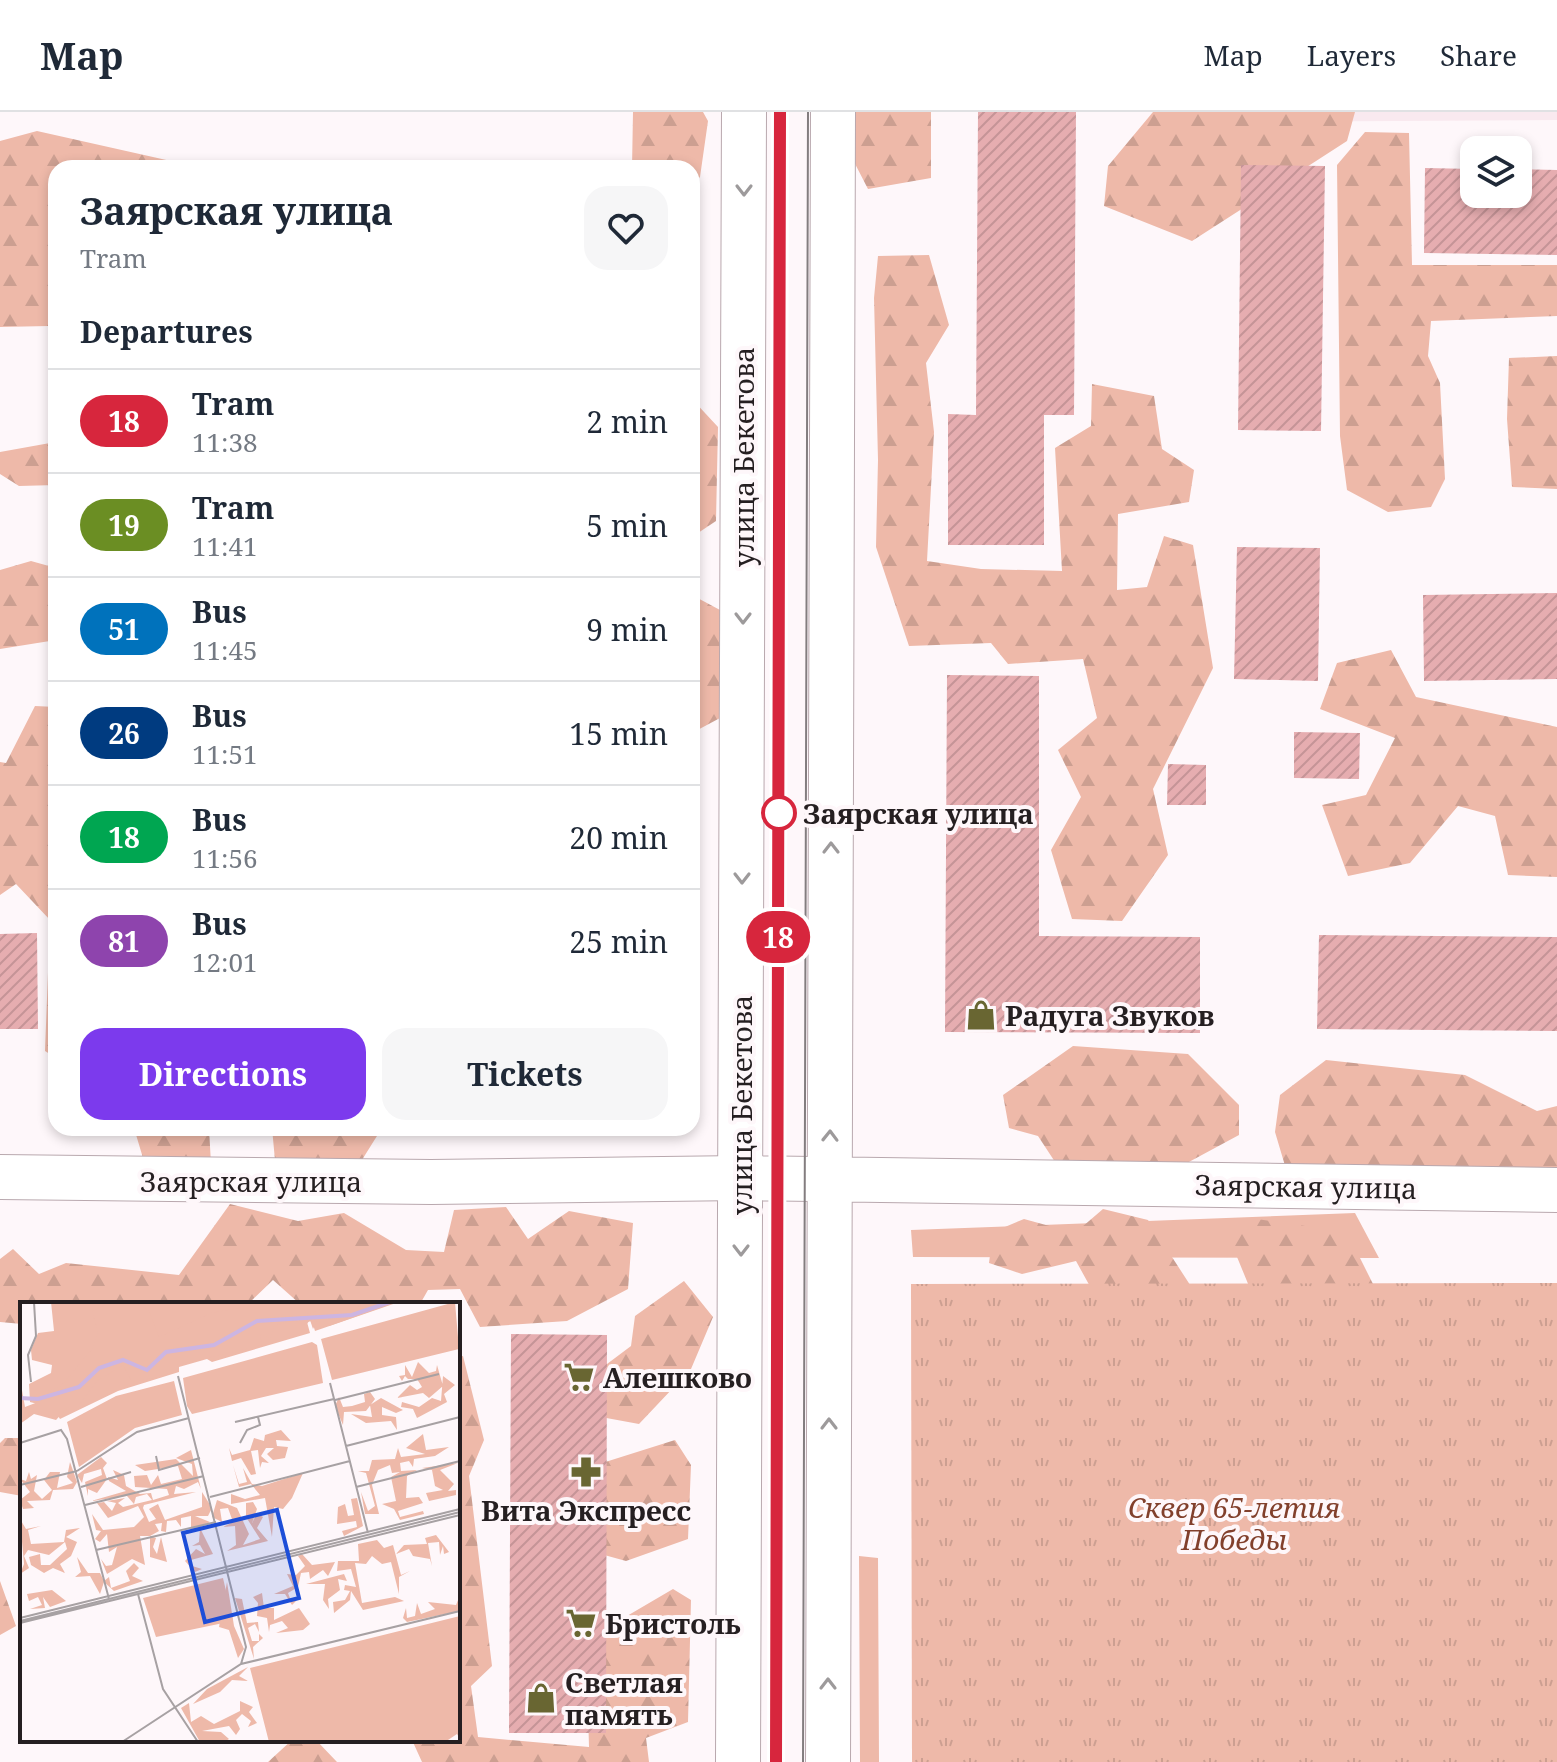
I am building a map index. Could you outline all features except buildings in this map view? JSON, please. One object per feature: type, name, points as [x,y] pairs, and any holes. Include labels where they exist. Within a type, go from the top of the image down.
[{"type":"main road","name":"улица Бекетова","points":[[738,1762],[744,112]]},
{"type":"main road","points":[[828,1762],[833,112]]},
{"type":"main road","name":"Заярская улица","points":[[0,1177],[400,1182],[741,1178],[1557,1190]]},
{"type":"shaded area","points":[[1243,112],[1557,112],[1557,120],[1243,122]]},
{"type":"green space","points":[[633,112],[703,112],[708,121],[700,177],[700,160],[632,160]]},
{"type":"green space","points":[[843,112],[931,112],[931,178],[868,189],[834,123]]},
{"type":"green space","points":[[1153,112],[1355,112],[1347,141],[1192,241],[1104,206],[1108,166]]},
{"type":"green space","points":[[37,131],[166,160],[48,160],[48,326],[0,327],[0,141]]},
{"type":"green space","points":[[1365,132],[1409,133],[1412,265],[1557,265],[1557,316],[1431,321],[1428,356],[1440,383],[1445,479],[1431,507],[1388,512],[1347,490],[1340,436],[1337,165]]},
{"type":"green space","points":[[929,255],[949,325],[926,363],[934,432],[927,561],[981,569],[1062,571],[1055,448],[1091,426],[1092,384],[1154,396],[1162,449],[1194,470],[1189,502],[1118,514],[1117,590],[1147,587],[1164,536],[1193,545],[1213,668],[1153,789],[1168,855],[1122,921],[1072,919],[1051,850],[1081,797],[1058,750],[1097,718],[1083,659],[1008,664],[991,643],[909,646],[876,547],[878,460],[874,298],[878,256]]},
{"type":"green space","points":[[1557,356],[1557,489],[1512,487],[1507,419],[1509,358]]},
{"type":"green space","points":[[700,408],[718,427],[716,521],[700,532]]},
{"type":"green space","points":[[48,443],[48,485],[19,486],[0,474],[0,452]]},
{"type":"green space","points":[[31,561],[48,566],[48,641],[0,649],[0,570]]},
{"type":"green space","points":[[700,599],[720,610],[720,718],[700,729]]},
{"type":"green space","points":[[1391,650],[1416,697],[1557,727],[1557,877],[1508,875],[1495,816],[1458,806],[1410,863],[1348,876],[1322,805],[1366,795],[1395,738],[1320,709],[1337,663]]},
{"type":"green space","points":[[35,706],[48,707],[48,918],[16,884],[0,895],[0,762],[6,763]]},
{"type":"green space","points":[[48,972],[48,1053],[45,1051]]},
{"type":"green space","points":[[1073,1046],[1188,1054],[1239,1105],[1239,1135],[1187,1163],[1059,1168],[1038,1136],[1009,1128],[1003,1095]]},
{"type":"green space","points":[[1326,1060],[1465,1075],[1537,1111],[1557,1106],[1557,1178],[1286,1169],[1275,1132],[1280,1095]]},
{"type":"green space","points":[[136,1136],[209,1136],[211,1164],[146,1168]]},
{"type":"green space","points":[[273,1136],[377,1136],[355,1171],[276,1171]]},
{"type":"green space","points":[[230,1204],[298,1221],[344,1213],[406,1250],[444,1252],[454,1210],[506,1207],[528,1239],[569,1211],[633,1223],[628,1289],[567,1321],[480,1327],[460,1289],[428,1290],[421,1302],[298,1302],[273,1280],[250,1302],[20,1302],[20,1324],[0,1322],[0,1259],[13,1249],[39,1274],[66,1263],[179,1275]]},
{"type":"green space","points":[[1103,1209],[1148,1220],[1194,1291],[1251,1291],[1228,1235],[1250,1218],[1347,1232],[1379,1296],[1092,1290],[1076,1261],[1022,1274],[989,1263],[993,1232],[1024,1219],[1075,1233]]},
{"type":"green space","points":[[1355,1213],[1379,1258],[913,1257],[911,1230]]},
{"type":"green space","points":[[684,1281],[713,1317],[691,1369],[639,1424],[601,1417],[587,1379],[631,1346],[635,1316]]},
{"type":"green space","name":"Сквер 65-летия Победы","points":[[1557,1283],[1557,1762],[912,1762],[911,1284]]},
{"type":"green space","points":[[463,1356],[484,1440],[469,1476],[492,1666],[471,1686],[478,1737],[589,1747],[586,1640],[673,1589],[691,1600],[688,1722],[646,1738],[649,1762],[422,1762],[413,1742],[460,1742],[460,1357]]},
{"type":"green space","points":[[5,1438],[20,1438],[20,1496],[0,1492],[0,1443]]},
{"type":"green space","points":[[675,1440],[691,1465],[688,1539],[626,1561],[597,1553],[580,1470]]},
{"type":"green space","points":[[859,1556],[878,1558],[879,1762],[860,1762]]},
{"type":"green space","points":[[0,1581],[16,1626],[0,1635]]},
{"type":"green space","points":[[290,1742],[318,1742],[337,1762],[268,1762]]},
{"type":"tram line","points":[[776,1762],[780,112]]},
{"type":"tram line","name":"18","points":[[776,1762],[780,112]]},
{"type":"tram line","points":[[803,1762],[808,112]]},
{"type":"place","name":"Заярская улица","points":[[779,813]]},
{"type":"place","name":"Радуга Звуков","points":[[981,1015]]},
{"type":"place","name":"Алешково","points":[[579,1377]]},
{"type":"place","name":"Вита Экспресс","points":[[586,1472]]},
{"type":"place","name":"Бристоль","points":[[581,1623]]},
{"type":"place","name":"Светлая память","points":[[541,1698]]}]
